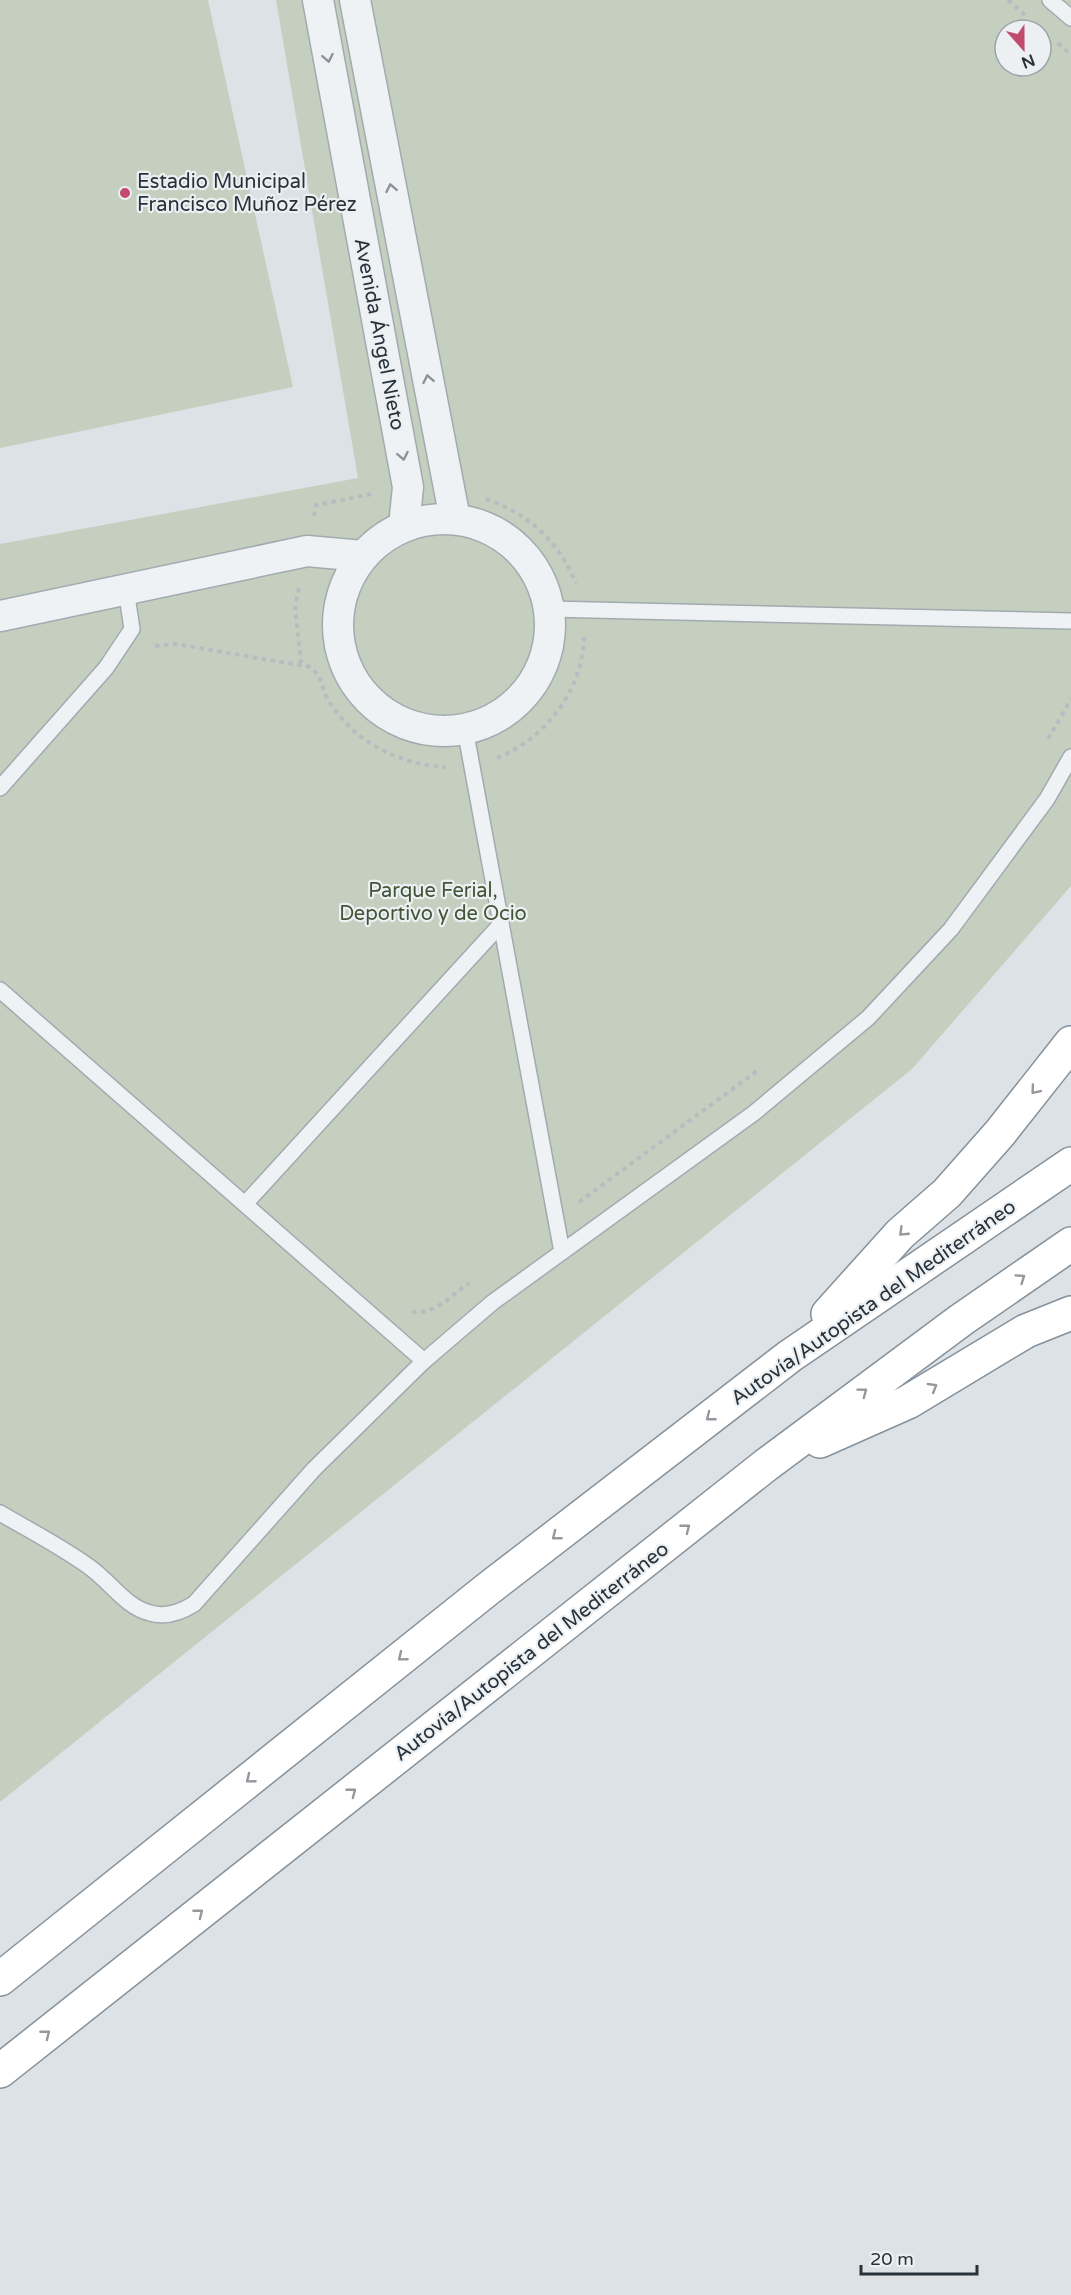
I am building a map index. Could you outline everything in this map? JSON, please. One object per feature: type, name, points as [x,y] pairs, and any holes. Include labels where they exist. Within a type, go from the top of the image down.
[{"type":"highway","points":[[789,1356],[900,1234],[947,1193],[1007,1124],[1071,1043]]},
{"type":"highway","name":"Autovía/Autopista del Mediterráneo","points":[[0,1979],[498,1581],[789,1356],[1071,1164]]},
{"type":"highway","name":"Autovía/Autopista del Mediterráneo","points":[[0,2071],[766,1465],[961,1320],[1071,1244]]},
{"type":"highway","points":[[766,1465],[908,1402],[1026,1331],[1071,1312]]},
{"type":"street","name":"Avenida Ángel Nieto","points":[[318,0],[408,487],[404,526]]},
{"type":"street","name":"Avenida Ángel Nieto","points":[[356,0],[454,519]]},
{"type":"street","points":[[454,519],[477,524],[498,534],[517,548],[532,566],[543,586],[549,609],[550,631],[546,654],[537,675],[524,694],[507,710],[487,722],[465,729],[441,731],[418,728],[395,719],[375,706],[358,689],[346,668],[339,646],[337,622],[341,598],[350,576],[363,556],[382,539],[404,526],[429,520],[454,519]]},
{"type":"street","points":[[0,616],[307,551],[363,556]]},
{"type":"lane","points":[[1050,0],[1071,18]]},
{"type":"lane","points":[[0,788],[106,668],[132,629],[126,589]]},
{"type":"lane","points":[[549,609],[1071,621]]},
{"type":"lane","points":[[465,729],[562,1252]]},
{"type":"lane","points":[[0,1513],[89,1566],[138,1609],[152,1614],[167,1615],[182,1611],[194,1604],[314,1468],[424,1361],[493,1302],[754,1113],[868,1018],[951,929],[1047,799],[1071,757]]},
{"type":"lane","points":[[245,1204],[501,924]]},
{"type":"lane","points":[[0,990],[424,1361]]},
{"type":"path","points":[[150,648],[176,644],[301,664],[316,672],[321,679],[326,696]]},
{"type":"green space","name":"Estadio Municipal Francisco Muñoz Pérez","points":[[0,0],[208,0],[293,387],[0,448]]},
{"type":"green space","name":"Parque Ferial, Deportivo y de Ocio","points":[[276,0],[1071,0],[1071,886],[912,1069],[0,1802],[0,544],[358,478]]},
{"type":"place","name":"Estadio Municipal Francisco Muñoz Pérez","points":[[125,193]]}]
